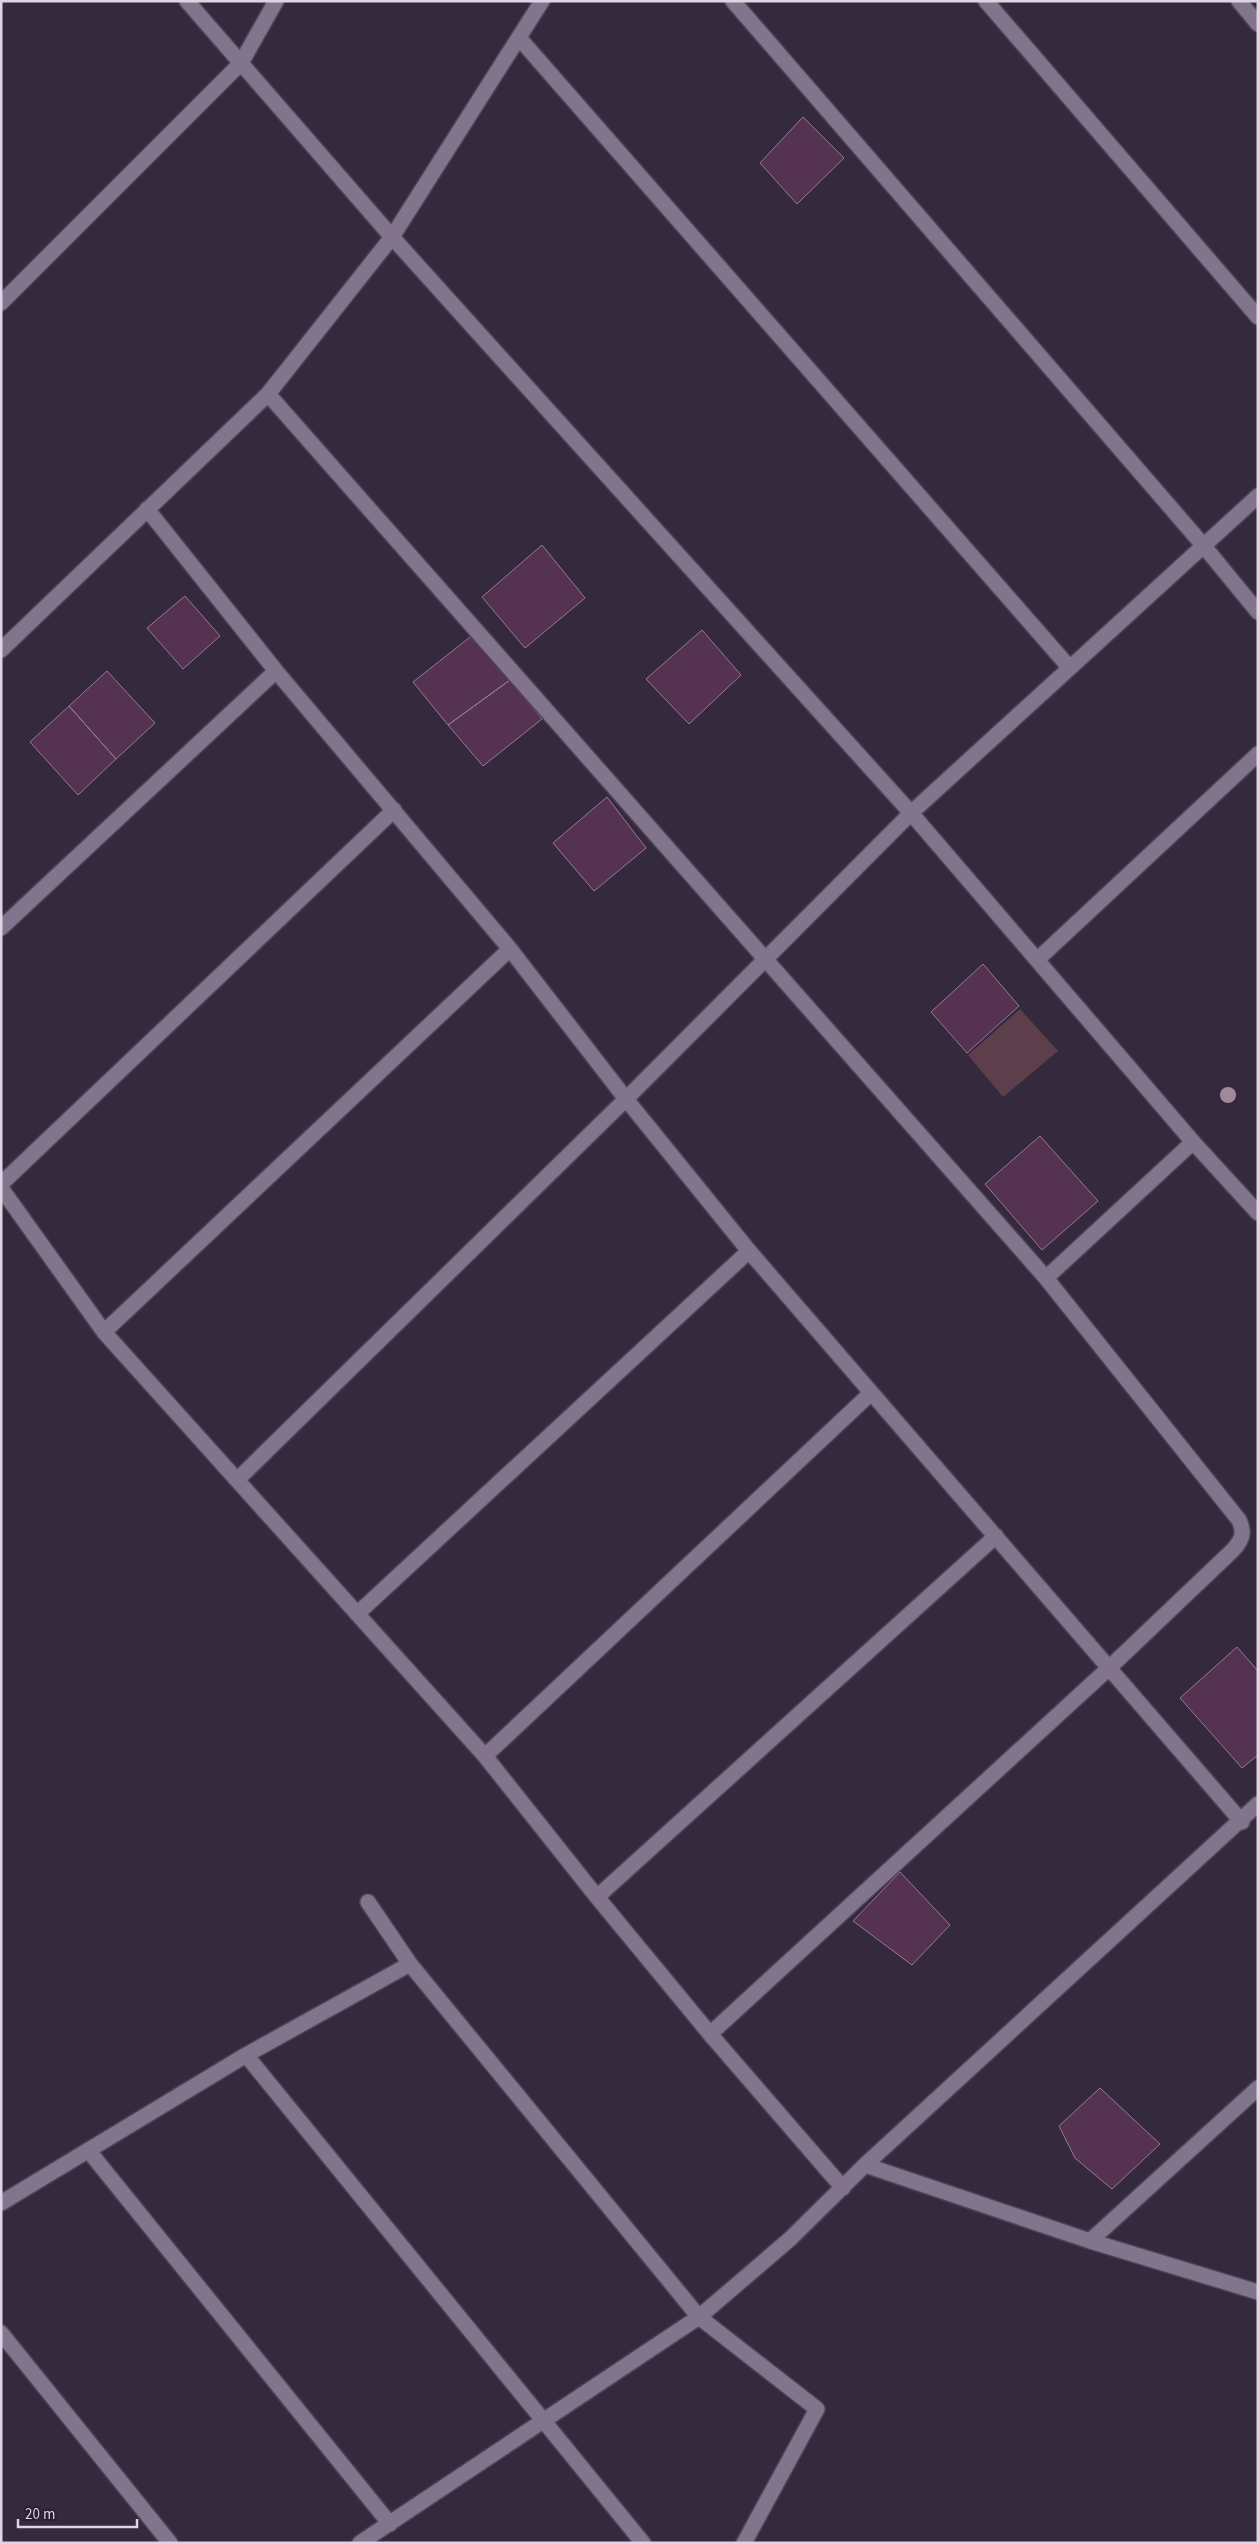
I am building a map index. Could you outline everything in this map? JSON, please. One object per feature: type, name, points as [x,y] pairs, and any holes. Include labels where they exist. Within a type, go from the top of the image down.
[{"type":"street","points":[[187,1],[392,237],[911,814],[1038,959],[1193,1142],[1258,1213]]},
{"type":"street","points":[[1,303],[241,63],[276,1]]},
{"type":"street","points":[[1,650],[268,394],[392,237],[542,1]]},
{"type":"street","points":[[733,1],[1203,545],[1258,612]]},
{"type":"street","points":[[986,1],[1258,317]]},
{"type":"street","points":[[1239,1],[1258,24]]},
{"type":"street","points":[[520,38],[1069,667]]},
{"type":"street","points":[[268,394],[1046,1278],[1239,1520],[1243,1528],[1242,1539],[1233,1550],[1109,1668],[710,2034]]},
{"type":"street","points":[[237,1480],[767,960],[911,814],[1069,667],[1258,496]]},
{"type":"street","points":[[147,509],[276,671],[510,949],[626,1099],[749,1251],[1242,1822]]},
{"type":"street","points":[[1,928],[276,671]]},
{"type":"street","points":[[1038,959],[1258,754]]},
{"type":"street","points":[[1,1184],[394,810]]},
{"type":"street","points":[[104,1332],[510,949]]},
{"type":"street","points":[[1046,1278],[1193,1142]]},
{"type":"street","points":[[1,1188],[104,1332],[485,1756],[597,1897],[710,2034],[843,2188]]},
{"type":"street","points":[[357,1614],[749,1251]]},
{"type":"street","points":[[485,1756],[871,1393]]},
{"type":"street","points":[[597,1897],[996,1536]]},
{"type":"street","points":[[360,2543],[699,2318],[758,2268],[865,2165],[1242,1822],[1258,1804]]},
{"type":"street","points":[[368,1902],[410,1964],[699,2318],[817,2409],[744,2543]]},
{"type":"street","points":[[1,2203],[246,2054],[410,1964]]},
{"type":"street","points":[[246,2054],[643,2543]]},
{"type":"street","points":[[1090,2241],[1258,2088]]},
{"type":"street","points":[[88,2150],[390,2524]]},
{"type":"street","points":[[865,2165],[1090,2241],[1258,2292]]},
{"type":"street","points":[[1,2333],[170,2543]]},
{"type":"shaded area","points":[[1020,1009],[1058,1051],[1003,1097],[968,1055]]},
{"type":"building","points":[[803,117],[844,158],[797,204],[760,163]]},
{"type":"building","points":[[542,545],[585,598],[525,648],[482,597]]},
{"type":"building","points":[[185,596],[220,636],[183,669],[147,628]]},
{"type":"building","points":[[702,630],[741,675],[689,724],[646,679]]},
{"type":"building","points":[[474,634],[510,680],[448,725],[413,682]]},
{"type":"building","points":[[107,671],[155,723],[116,759],[69,706]]},
{"type":"building","points":[[510,680],[542,719],[483,766],[448,725]]},
{"type":"building","points":[[69,706],[116,759],[78,795],[30,742]]},
{"type":"building","points":[[607,797],[646,848],[594,891],[553,843]]},
{"type":"building","points":[[983,964],[1019,1006],[967,1053],[931,1012]]},
{"type":"building","points":[[1040,1136],[1098,1201],[1042,1250],[985,1184]]},
{"type":"building","points":[[1237,1647],[1258,1671],[1258,1755],[1242,1768],[1180,1698]]},
{"type":"building","points":[[900,1872],[950,1925],[912,1965],[853,1921]]},
{"type":"building","points":[[1100,2088],[1160,2144],[1112,2189],[1075,2158],[1059,2126]]}]
